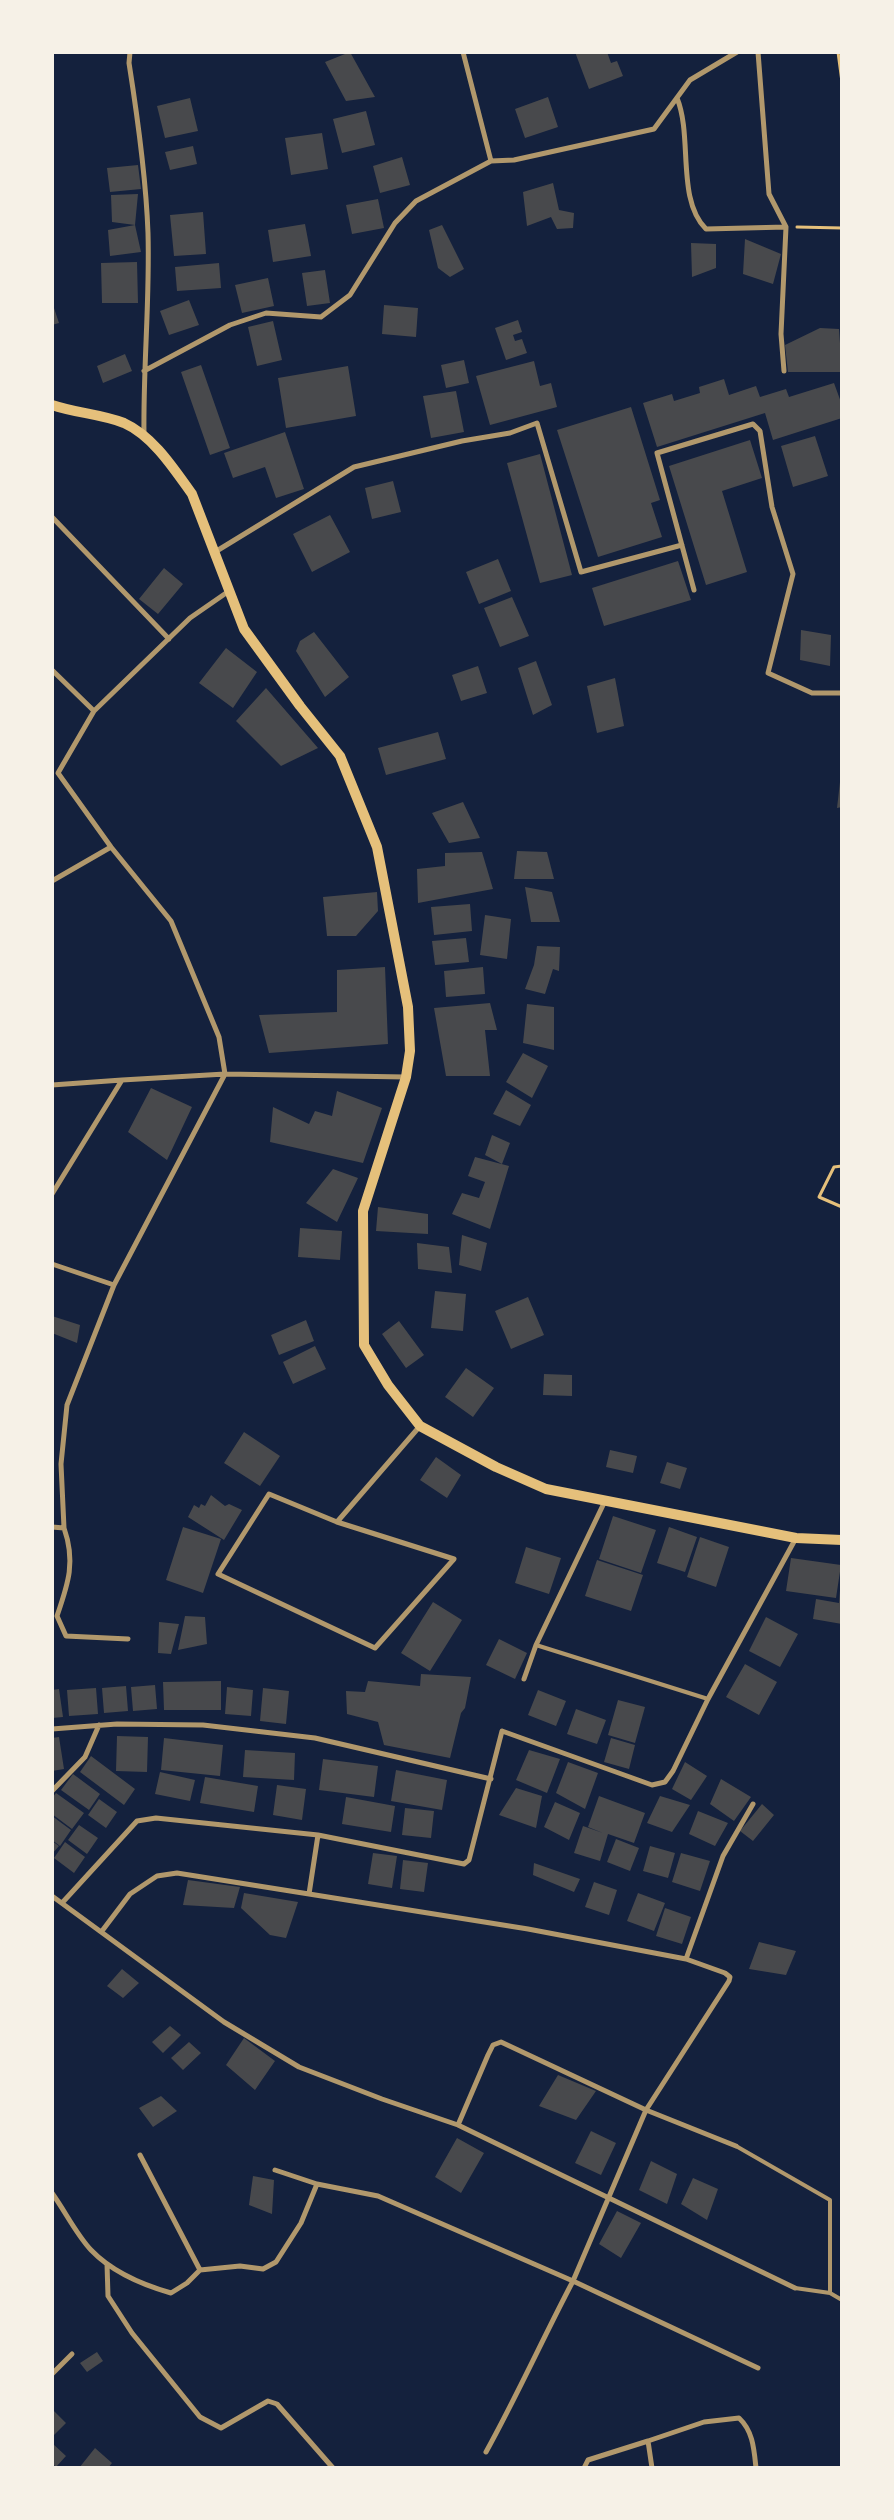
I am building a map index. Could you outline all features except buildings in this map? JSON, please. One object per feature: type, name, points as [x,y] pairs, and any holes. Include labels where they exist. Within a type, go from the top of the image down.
[{"type":"main road","points":[[52,405],[122,423],[144,434],[192,494],[244,629],[300,706],[340,756],[363,808],[377,847],[408,1007],[410,1051],[406,1077],[363,1211],[364,1345],[388,1385],[420,1426],[496,1467],[546,1490],[796,1538],[842,1540]]},
{"type":"street","points":[[130,52],[143,153],[148,235],[144,434]]},
{"type":"street","points":[[463,52],[491,161]]},
{"type":"street","points":[[144,371],[230,325],[266,313],[322,317],[350,295],[395,223],[416,201],[491,161],[514,160],[654,129],[690,80],[737,52]]},
{"type":"street","points":[[758,52],[769,194],[786,227],[781,334],[784,370]]},
{"type":"street","points":[[677,98],[683,113],[687,175],[697,220],[706,229],[786,227]]},
{"type":"street","points":[[214,552],[354,467],[462,441],[510,433],[538,423],[581,572],[682,545]]},
{"type":"street","points":[[694,590],[657,453],[753,424],[760,431],[772,507],[793,574],[768,672],[812,693],[842,693]]},
{"type":"street","points":[[52,517],[169,639]]},
{"type":"street","points":[[52,776],[58,773],[94,711],[190,618],[229,591]]},
{"type":"street","points":[[52,670],[94,711]]},
{"type":"street","points":[[58,773],[111,847],[171,921],[219,1037],[226,1074],[114,1285],[67,1405],[61,1464],[64,1528],[71,1547],[68,1584],[57,1616],[66,1636],[128,1639]]},
{"type":"street","points":[[52,881],[111,847]]},
{"type":"street","points":[[52,1085],[226,1074],[406,1077]]},
{"type":"street","points":[[52,1194],[122,1080]]},
{"type":"street","points":[[52,1264],[114,1285]]},
{"type":"street","points":[[337,1522],[420,1426]]},
{"type":"street","points":[[269,1494],[337,1522],[454,1559],[375,1648],[218,1574],[269,1494]]},
{"type":"street","points":[[524,1679],[536,1645],[605,1502]]},
{"type":"street","points":[[52,1527],[64,1528]]},
{"type":"street","points":[[62,1903],[137,1820],[156,1818],[318,1835],[464,1864],[469,1860],[502,1731],[652,1785],[665,1782],[673,1772],[708,1699],[796,1538]]},
{"type":"street","points":[[52,1729],[99,1726],[203,1725],[315,1738],[491,1779]]},
{"type":"street","points":[[52,1791],[85,1757],[99,1726]]},
{"type":"street","points":[[686,1959],[723,1856],[754,1804]]},
{"type":"street","points":[[309,1894],[318,1835]]},
{"type":"street","points":[[102,1932],[130,1894],[157,1876],[177,1874],[528,1929],[686,1959],[730,1977],[646,2110],[573,2281],[529,2366],[514,2402],[486,2452]]},
{"type":"street","points":[[52,1896],[224,2022],[299,2067],[382,2099],[458,2125],[795,2288]]},
{"type":"street","points":[[458,2125],[490,2050],[493,2045],[501,2042],[646,2110],[736,2146]]},
{"type":"street","points":[[140,2155],[200,2270]]},
{"type":"street","points":[[275,2170],[317,2184],[378,2196],[573,2281],[758,2368]]},
{"type":"street","points":[[52,2193],[90,2250],[107,2264],[148,2286],[171,2293],[188,2283],[200,2270],[240,2266],[263,2269],[276,2262],[301,2223],[317,2184]]},
{"type":"street","points":[[107,2264],[108,2296],[132,2332],[200,2417],[221,2428],[268,2401],[277,2404],[333,2468]]},
{"type":"street","points":[[52,2374],[72,2354]]},
{"type":"street","points":[[584,2468],[588,2460],[704,2422],[739,2418],[747,2425],[752,2438],[756,2468]]},
{"type":"street","points":[[648,2441],[652,2468]]},
{"type":"lane","points":[[536,1645],[708,1699]]},
{"type":"lane","points":[[736,2146],[830,2200],[830,2293]]},
{"type":"lane","points":[[795,2288],[830,2293],[842,2300]]},
{"type":"path","points":[[838,52],[842,82]]},
{"type":"path","points":[[786,227],[842,228]]},
{"type":"path","points":[[842,1166],[834,1167],[819,1197],[842,1207]]}]
